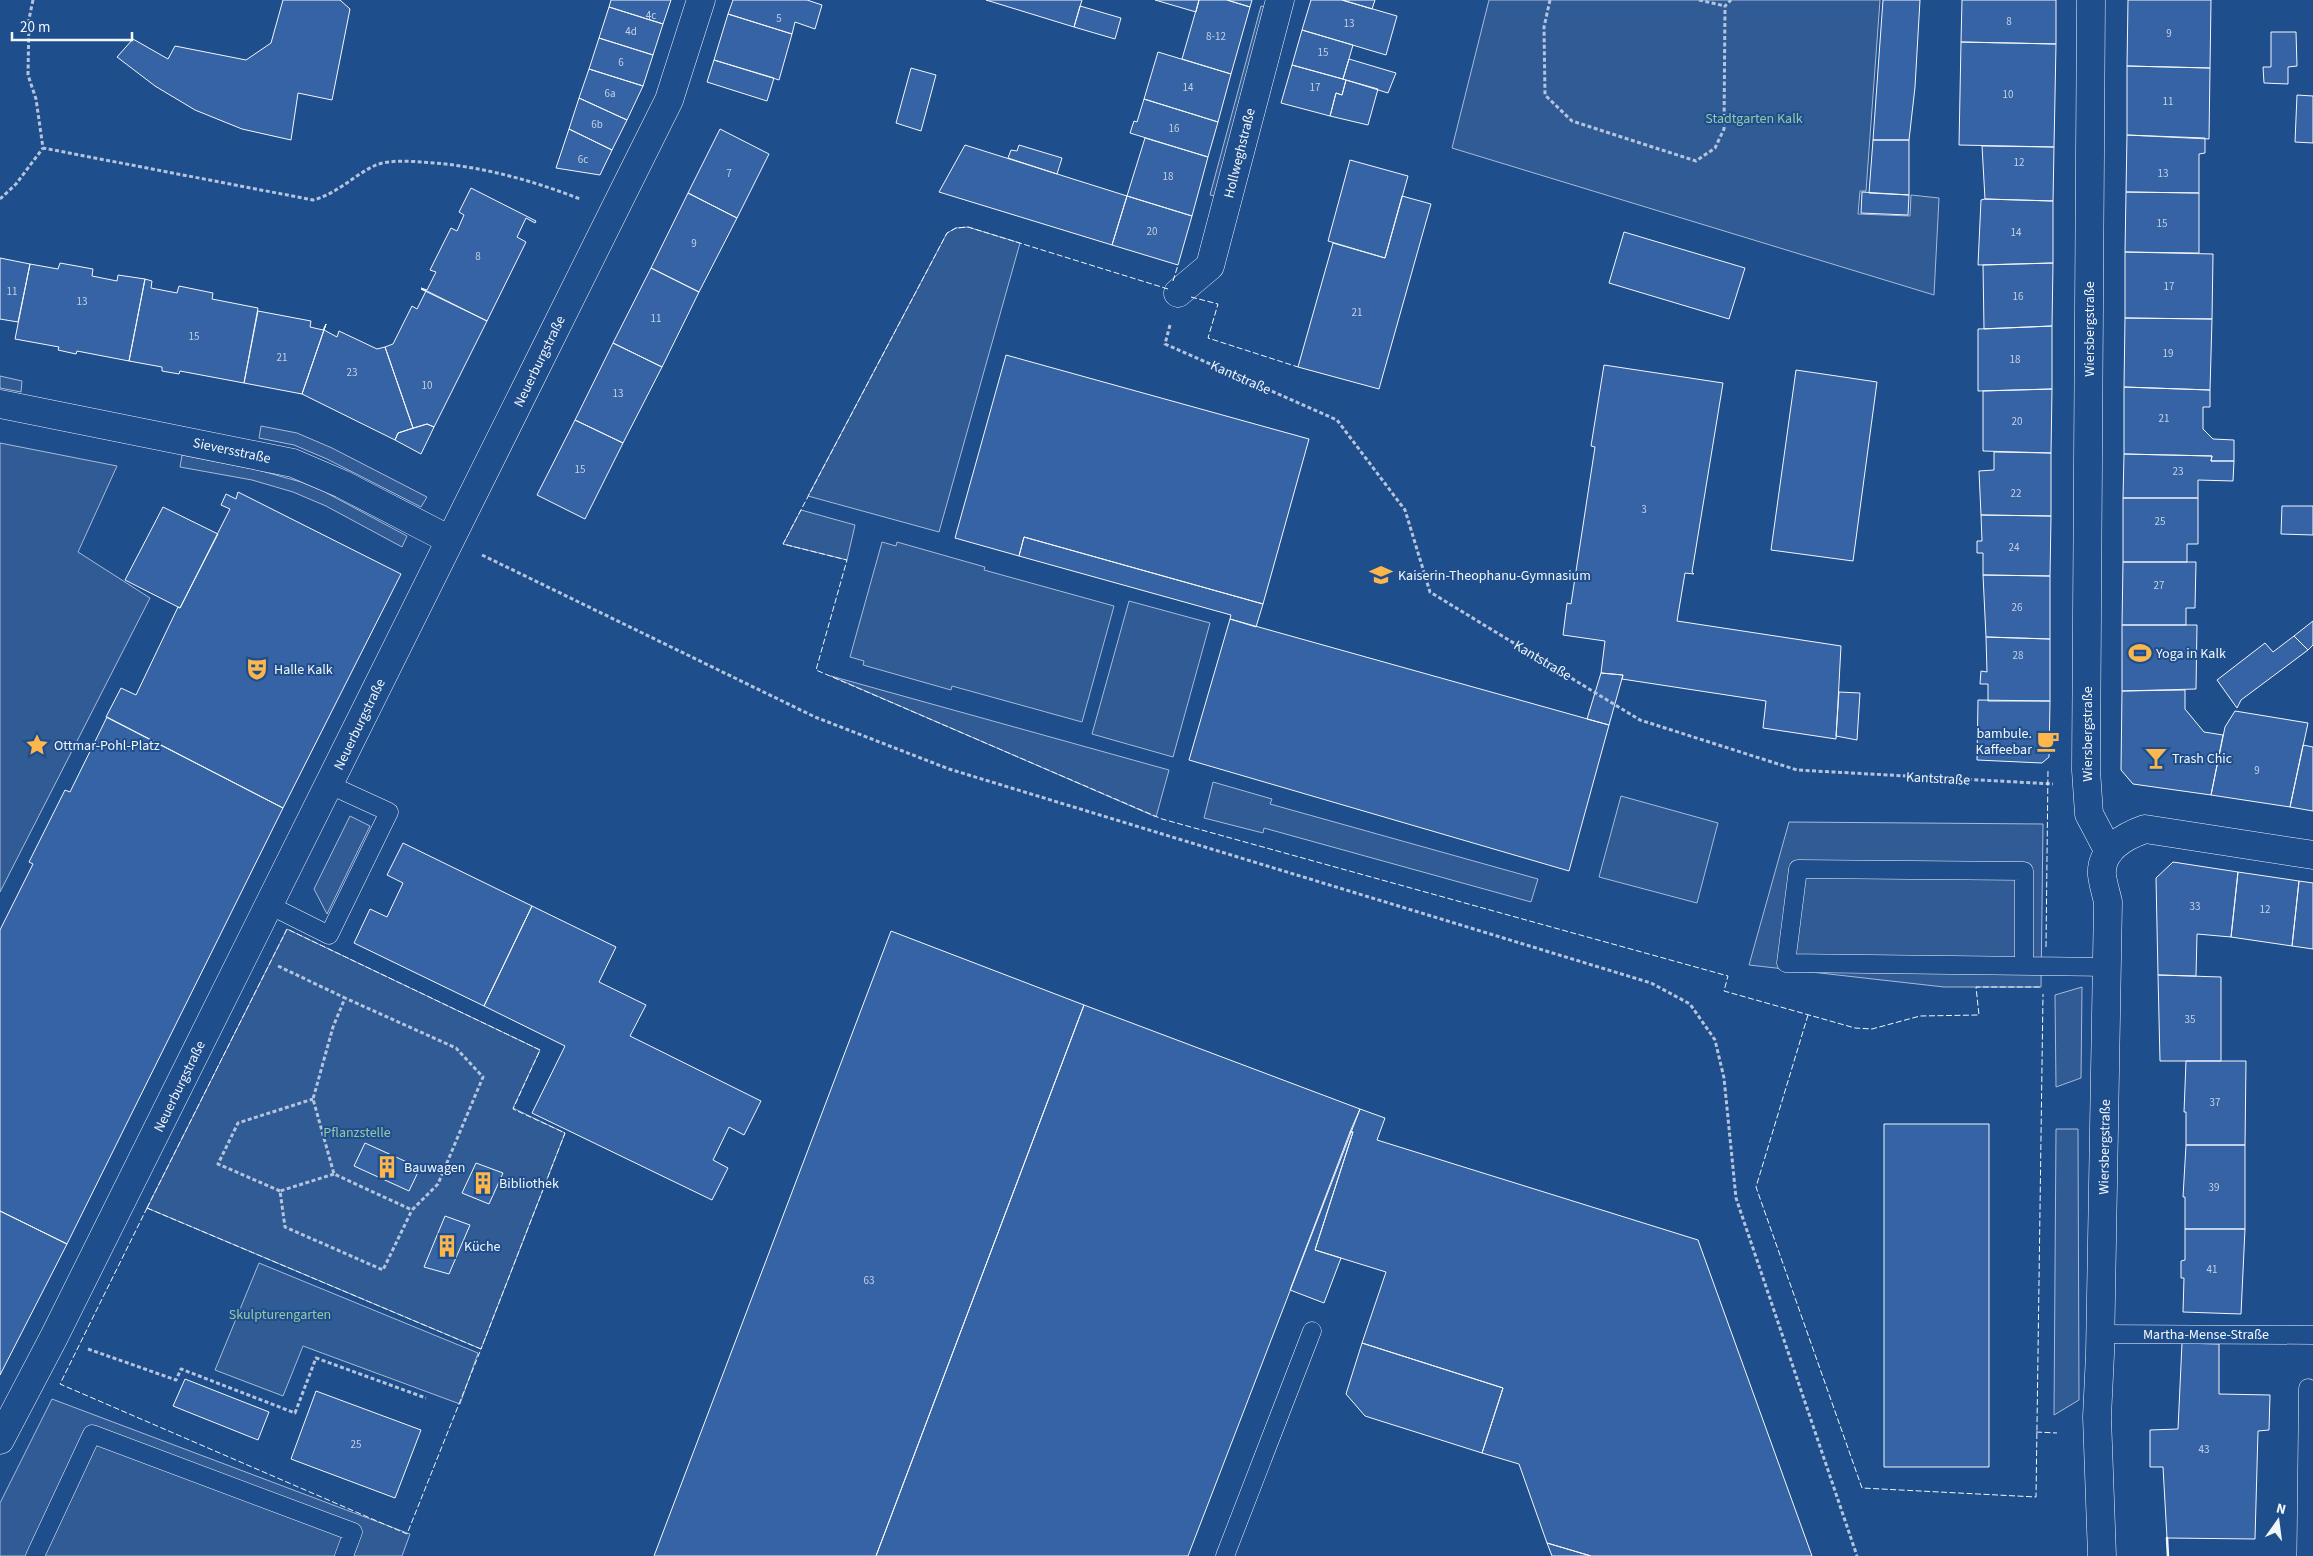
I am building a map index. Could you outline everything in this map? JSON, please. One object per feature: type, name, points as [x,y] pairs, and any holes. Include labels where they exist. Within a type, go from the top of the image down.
[{"type":"street","name":"Neuerburgstraße","points":[[0,1440],[54,1337],[330,785],[669,100],[701,0]]},
{"type":"street","name":"Hollweghstraße","points":[[1178,293],[1210,266],[1280,0]]},
{"type":"street","name":"Wiersbergstraße","points":[[2091,0],[2088,792],[2089,814],[2109,852],[2102,873],[2108,902],[2097,1417],[2102,1556]]},
{"type":"street","name":"Sieversstraße","points":[[0,404],[293,463],[342,484],[450,540]]},
{"type":"street","points":[[2109,852],[2124,836],[2145,829],[2313,855]]},
{"type":"lane","points":[[269,906],[329,935],[389,812],[330,785]]},
{"type":"lane","points":[[2024,966],[2024,871],[1798,869],[1786,962],[2024,966],[2107,967]]},
{"type":"lane","points":[[1225,1556],[1312,1331]]},
{"type":"lane","name":"Martha-Mense-Straße","points":[[2100,1334],[2313,1335]]},
{"type":"lane","points":[[2306,1556],[2308,1388]]},
{"type":"lane","points":[[35,1556],[92,1434],[353,1532],[344,1556]]},
{"type":"path","points":[[0,199],[16,184],[43,148],[36,99],[28,76],[29,19],[33,0]]},
{"type":"path","points":[[1550,0],[1544,27],[1545,94],[1572,121],[1696,160],[1715,148],[1724,129],[1725,6],[1731,0]]},
{"type":"path","points":[[1699,0],[1725,6]]},
{"type":"path","points":[[43,148],[313,200],[325,197],[376,165],[402,161],[444,163],[480,168],[552,188],[613,213]]},
{"type":"path","name":"Kantstraße","points":[[1178,293],[1165,344],[1337,420],[1405,510],[1430,592],[1640,720],[1797,770],[2070,785],[2088,792]]},
{"type":"path","points":[[450,540],[815,717],[949,769],[1652,983],[1690,1004],[1715,1040],[1724,1078],[1736,1198],[1857,1556]]},
{"type":"path","points":[[248,948],[270,962],[456,1048],[483,1077],[438,1184],[412,1210],[383,1270],[286,1227],[280,1191]]},
{"type":"path","points":[[334,1174],[313,1100],[333,1027],[345,998]]},
{"type":"path","points":[[313,1100],[238,1123],[218,1164],[280,1191],[334,1174],[412,1210]]},
{"type":"path","points":[[54,1337],[176,1380],[181,1369],[295,1414],[316,1358],[426,1398]]},
{"type":"shaded area","name":"Stadtgarten Kalk","points":[[1489,0],[1880,0],[1866,191],[1860,191],[1858,214],[1910,216],[1911,195],[1939,198],[1934,295],[1452,148]]},
{"type":"shaded area","points":[[1261,6],[1272,9],[1220,197],[1210,195]]},
{"type":"shaded area","points":[[968,227],[1020,243],[939,532],[808,496],[947,233],[956,228]]},
{"type":"shaded area","points":[[0,376],[22,381],[21,392],[0,388]]},
{"type":"shaded area","points":[[261,426],[297,433],[332,448],[427,497],[421,507],[327,459],[294,445],[259,438]]},
{"type":"shaded area","name":"Ottmar-Pohl-Platz","points":[[0,443],[117,466],[78,552],[150,598],[0,892]]},
{"type":"shaded area","points":[[182,455],[258,470],[301,482],[323,491],[407,536],[402,547],[326,506],[293,492],[252,480],[180,467]]},
{"type":"shaded area","points":[[801,510],[855,525],[847,560],[783,544]]},
{"type":"shaded area","points":[[882,542],[896,546],[897,542],[985,567],[984,570],[1114,606],[1082,722],[952,686],[951,690],[863,665],[864,661],[850,657]]},
{"type":"shaded area","points":[[1129,601],[1210,623],[1173,757],[1092,734]]},
{"type":"shaded area","points":[[831,676],[1169,770],[1156,817]]},
{"type":"shaded area","points":[[1213,782],[1272,799],[1270,804],[1538,879],[1531,902],[1264,828],[1263,833],[1204,818]]},
{"type":"shaded area","points":[[1621,796],[1718,823],[1697,903],[1599,877]]},
{"type":"shaded area","points":[[350,816],[370,826],[327,914],[314,889]]},
{"type":"shaded area","points":[[1789,822],[2043,824],[2041,987],[1944,987],[1749,965]]},
{"type":"shaded area","name":"Pflanzstelle","points":[[287,929],[540,1050],[513,1108],[565,1133],[481,1349],[147,1208]]},
{"type":"shaded area","points":[[2082,987],[2081,1078],[2056,1087],[2055,995]]},
{"type":"shaded area","points":[[2056,1129],[2078,1129],[2079,1400],[2054,1415]]},
{"type":"shaded area","name":"Skulpturengarten","points":[[259,1263],[478,1353],[460,1404],[303,1346],[283,1396],[215,1370]]},
{"type":"shaded area","points":[[52,1399],[410,1534],[402,1556],[0,1556],[0,1503]]},
{"type":"building","points":[[283,0],[340,0],[350,9],[332,100],[298,93],[291,140],[242,129],[195,110],[155,86],[117,57],[133,39],[168,59],[175,46],[246,60],[271,43]]},
{"type":"building","points":[[611,0],[671,0],[663,24],[609,7]]},
{"type":"building","points":[[733,0],[807,0],[822,5],[815,29],[795,22],[792,34],[728,14]]},
{"type":"building","points":[[986,0],[1082,0],[1074,27]]},
{"type":"building","points":[[1155,0],[1199,0],[1196,12]]},
{"type":"building","points":[[1199,0],[1227,0],[1250,7],[1231,74],[1182,59]]},
{"type":"building","points":[[1227,0],[1252,0],[1250,7]]},
{"type":"building","points":[[1311,0],[1342,0],[1397,16],[1386,55],[1302,30]]},
{"type":"building","points":[[1342,0],[1375,0],[1372,9]]},
{"type":"building","points":[[1883,0],[1920,0],[1915,87],[1909,140],[1873,140]]},
{"type":"building","points":[[1962,0],[2056,0],[2056,44],[1961,42]]},
{"type":"building","points":[[2128,0],[2211,0],[2210,68],[2127,66]]},
{"type":"building","points":[[1080,6],[1121,18],[1115,39],[1074,27]]},
{"type":"building","points":[[609,7],[663,24],[653,55],[599,38]]},
{"type":"building","points":[[728,14],[792,34],[779,80],[714,60]]},
{"type":"building","points":[[1302,30],[1353,45],[1343,79],[1292,65]]},
{"type":"building","points":[[2271,32],[2296,32],[2297,66],[2288,67],[2288,84],[2264,83],[2263,67],[2271,67]]},
{"type":"building","points":[[599,38],[653,55],[643,86],[589,69]]},
{"type":"building","points":[[1961,42],[2056,44],[2054,147],[1959,145]]},
{"type":"building","points":[[1158,52],[1231,74],[1218,122],[1144,99]]},
{"type":"building","points":[[1349,59],[1396,73],[1388,93],[1343,79]]},
{"type":"building","points":[[714,60],[774,78],[767,101],[707,82]]},
{"type":"building","points":[[1292,65],[1346,80],[1342,95],[1336,93],[1330,116],[1281,103]]},
{"type":"building","points":[[2127,66],[2210,68],[2209,139],[2127,135]]},
{"type":"building","points":[[911,68],[936,75],[921,131],[896,123]]},
{"type":"building","points":[[589,69],[643,86],[627,120],[579,98]]},
{"type":"building","points":[[1346,80],[1378,89],[1368,125],[1330,116],[1336,93],[1342,95]]},
{"type":"building","points":[[2297,95],[2313,96],[2313,143],[2295,142]]},
{"type":"building","points":[[579,98],[627,120],[612,150],[569,129]]},
{"type":"building","points":[[1144,99],[1218,122],[1208,157],[1130,133],[1134,121],[1137,122]]},
{"type":"building","points":[[569,129],[612,150],[600,175],[556,168]]},
{"type":"building","points":[[720,129],[769,154],[737,218],[688,193]]},
{"type":"building","points":[[2127,135],[2205,138],[2205,153],[2199,154],[2199,193],[2126,192]]},
{"type":"building","points":[[1145,138],[1208,157],[1192,216],[1127,196]]},
{"type":"building","points":[[1873,140],[1909,140],[1909,195],[1869,193]]},
{"type":"building","points":[[965,145],[1127,196],[1112,245],[939,192]]},
{"type":"building","points":[[1019,145],[1062,158],[1057,174],[1008,158],[1011,150],[1017,151]]},
{"type":"building","points":[[1982,146],[2054,147],[2053,201],[1985,199]]},
{"type":"building","points":[[1350,160],[1408,176],[1385,258],[1328,241]]},
{"type":"building","points":[[471,188],[536,221],[535,223],[526,218],[517,237],[526,242],[487,321],[421,288],[427,290],[436,272],[430,270],[451,228],[457,231],[464,215],[459,212]]},
{"type":"building","points":[[1862,192],[1909,195],[1908,215],[1861,213]]},
{"type":"building","points":[[2126,192],[2199,193],[2199,253],[2125,252]]},
{"type":"building","points":[[688,193],[737,218],[699,292],[651,268]]},
{"type":"building","points":[[1127,196],[1192,216],[1178,265],[1112,245]]},
{"type":"building","points":[[1402,196],[1431,204],[1379,389],[1298,367],[1333,243],[1385,258]]},
{"type":"building","points":[[1981,200],[2053,201],[2053,263],[1978,265]]},
{"type":"building","points":[[1624,232],[1745,268],[1729,319],[1609,283]]},
{"type":"building","points":[[2125,252],[2213,254],[2212,319],[2125,318]]},
{"type":"building","points":[[0,258],[30,264],[18,322],[0,319]]},
{"type":"building","points":[[60,263],[93,269],[92,276],[117,281],[118,275],[145,279],[129,361],[77,351],[76,354],[58,350],[59,347],[15,339],[30,264],[58,269]]},
{"type":"building","points":[[2053,263],[2052,326],[1984,329],[1983,265]]},
{"type":"building","points":[[651,268],[699,292],[662,367],[613,343]]},
{"type":"building","points":[[145,279],[152,281],[151,288],[177,293],[179,286],[213,293],[212,299],[258,308],[244,383],[180,371],[179,374],[162,371],[162,367],[129,361]]},
{"type":"building","points":[[426,291],[487,321],[434,427],[427,424],[413,428],[385,347],[393,344],[412,306],[417,309]]},
{"type":"building","points":[[258,311],[311,321],[310,327],[323,330],[326,324],[302,394],[244,383]]},
{"type":"building","points":[[2125,318],[2212,319],[2210,390],[2124,387]]},
{"type":"building","points":[[326,324],[324,330],[337,337],[339,331],[377,349],[385,347],[413,428],[398,433],[395,440],[302,394]]},
{"type":"building","points":[[2052,326],[2052,389],[1978,391],[1978,329]]},
{"type":"building","points":[[613,343],[662,367],[623,443],[575,420]]},
{"type":"building","points":[[1006,355],[1309,439],[1263,604],[1024,537],[1019,556],[955,538]]},
{"type":"building","points":[[1604,365],[1723,383],[1692,572],[1694,574],[1685,573],[1677,621],[1841,646],[1836,739],[1763,728],[1766,701],[1622,679],[1623,675],[1601,673],[1605,641],[1563,635],[1567,603],[1571,604],[1595,447],[1591,446]]},
{"type":"building","points":[[1796,370],[1877,382],[1853,561],[1771,550]]},
{"type":"building","points":[[2124,387],[2210,390],[2210,407],[2203,407],[2203,429],[2213,439],[2234,440],[2234,461],[2211,461],[2212,456],[2124,454]]},
{"type":"building","points":[[2052,389],[2051,453],[1983,451],[1983,391]]},
{"type":"building","points":[[575,420],[623,443],[585,519],[537,495]]},
{"type":"building","points":[[427,424],[434,427],[421,454],[395,440],[398,433]]},
{"type":"building","points":[[1994,452],[2051,453],[2051,516],[1981,515],[1979,471],[1994,470]]},
{"type":"building","points":[[2124,454],[2212,456],[2211,461],[2234,461],[2233,481],[2198,480],[2198,498],[2123,498]]},
{"type":"building","points":[[238,492],[401,574],[283,808],[106,717],[121,688],[136,695],[178,607],[180,608],[230,509],[221,505],[226,494],[236,499]]},
{"type":"building","points":[[2123,498],[2198,498],[2198,544],[2187,544],[2187,562],[2123,562]]},
{"type":"building","points":[[2282,506],[2313,506],[2313,535],[2281,534]]},
{"type":"building","points":[[163,507],[218,534],[180,608],[125,580]]},
{"type":"building","points":[[1981,515],[2051,516],[2050,576],[1983,575],[1983,553],[1977,553],[1977,541],[1982,541]]},
{"type":"building","points":[[1024,537],[1263,604],[1256,627],[1230,619],[1231,615],[1019,556]]},
{"type":"building","points":[[2123,562],[2196,562],[2195,608],[2186,608],[2186,625],[2122,625]]},
{"type":"building","points":[[1983,575],[2050,576],[2050,639],[1986,637]]},
{"type":"building","points":[[1230,619],[1609,725],[1569,871],[1189,760]]},
{"type":"building","points":[[2313,621],[2313,645],[2308,650],[2294,636]]},
{"type":"building","points":[[2122,625],[2197,625],[2196,689],[2122,691]]},
{"type":"building","points":[[2294,636],[2308,650],[2241,700],[2237,708],[2217,680],[2265,643],[2273,652]]},
{"type":"building","points":[[1986,637],[2050,639],[2050,701],[1988,701],[1988,684],[1980,684],[1981,671],[1987,672]]},
{"type":"building","points":[[1601,673],[1623,675],[1609,725],[1587,719]]},
{"type":"building","points":[[2185,690],[2185,709],[2204,732],[2223,735],[2211,795],[2133,784],[2121,770],[2122,691]]},
{"type":"building","points":[[1839,692],[1860,693],[1857,740],[1836,736]]},
{"type":"building","points":[[1978,700],[2050,701],[2049,757],[2042,763],[1977,760]]},
{"type":"building","points":[[2235,711],[2308,723],[2290,807],[2211,795],[2225,727]]},
{"type":"building","points":[[107,717],[283,808],[67,1244],[0,1211],[0,930],[33,864],[29,862],[65,790],[70,792]]},
{"type":"building","points":[[2303,745],[2313,747],[2313,811],[2290,807]]},
{"type":"building","points":[[403,843],[532,906],[484,1006],[354,943],[370,909],[387,917],[403,883],[387,875]]},
{"type":"building","points":[[2173,862],[2238,872],[2231,937],[2197,934],[2196,976],[2158,975],[2156,878]]},
{"type":"building","points":[[2238,872],[2299,881],[2292,946],[2231,937]]},
{"type":"building","points":[[2299,881],[2313,883],[2313,949],[2292,946]]},
{"type":"building","points":[[532,906],[616,947],[599,982],[646,1005],[630,1036],[761,1101],[744,1135],[729,1127],[713,1160],[728,1168],[712,1200],[532,1113],[565,1046],[484,1006]]},
{"type":"building","points":[[891,931],[1084,1005],[876,1556],[654,1556]]},
{"type":"building","points":[[2158,975],[2221,977],[2221,1061],[2160,1061]]},
{"type":"building","points":[[1084,1005],[1360,1109],[1188,1556],[876,1556]]},
{"type":"building","points":[[2186,1061],[2246,1061],[2245,1145],[2186,1145],[2186,1112],[2184,1112]]},
{"type":"building","points":[[1360,1109],[1385,1118],[1377,1140],[1698,1240],[1812,1556],[1591,1556],[1547,1543],[1519,1464],[1482,1453],[1503,1388],[1362,1343],[1386,1272],[1315,1250],[1353,1132],[1350,1132]]},
{"type":"building","points":[[1884,1124],[1989,1124],[1989,1467],[1884,1467]]},
{"type":"building","points":[[1350,1132],[1353,1132],[1315,1250],[1341,1258],[1324,1303],[1290,1290]]},
{"type":"building","name":"Bauwagen","points":[[365,1143],[420,1168],[409,1191],[354,1166]]},
{"type":"building","points":[[2186,1145],[2245,1145],[2245,1229],[2185,1229],[2185,1197],[2183,1197]]},
{"type":"building","name":"Bibliothek","points":[[476,1163],[503,1173],[489,1204],[462,1193]]},
{"type":"building","points":[[0,1211],[67,1244],[0,1375]]},
{"type":"building","name":"Küche","points":[[445,1216],[470,1225],[449,1274],[424,1267]]},
{"type":"building","points":[[2185,1229],[2245,1229],[2241,1314],[2183,1312],[2184,1278],[2181,1278],[2181,1261],[2185,1260]]},
{"type":"building","points":[[1362,1343],[1503,1388],[1482,1453],[1365,1416],[1346,1394]]},
{"type":"building","points":[[2182,1343],[2219,1344],[2219,1394],[2270,1395],[2269,1430],[2258,1431],[2255,1539],[2167,1538],[2163,1467],[2150,1467],[2150,1430],[2178,1429]]},
{"type":"building","points":[[185,1379],[269,1412],[258,1440],[173,1406]]},
{"type":"building","points":[[316,1391],[421,1430],[395,1498],[291,1459]]},
{"type":"building","points":[[1547,1543],[1591,1556],[1552,1556]]},
{"type":"fence","points":[[1168,289],[968,227],[956,228],[947,233],[783,544],[847,560],[816,670],[1162,819],[1728,976],[1724,991],[1855,1028],[1872,1029],[1920,1016],[1979,1015],[1976,987],[2041,987]]},
{"type":"fence","points":[[1173,281],[1178,265]]},
{"type":"fence","points":[[1191,297],[1218,304],[1208,338],[1298,367]]},
{"type":"fence","points":[[2046,947],[2048,770]]},
{"type":"fence","points":[[147,1208],[287,929],[540,1050],[513,1109],[565,1133],[481,1349]]},
{"type":"fence","points":[[1808,1015],[1756,1187],[1862,1488],[2036,1497],[2043,994]]},
{"type":"fence","points":[[147,1208],[481,1349],[407,1534],[60,1384],[147,1208]]},
{"type":"fence","points":[[2036,1432],[2057,1433]]},
{"type":"wall","points":[[2167,1538],[2168,1556]]},
{"type":"place","name":"Kaiserin-Theophanu-Gymnasium","points":[[1381,575]]},
{"type":"place","name":"Yoga in Kalk","points":[[2140,653]]},
{"type":"place","name":"Halle Kalk","points":[[257,669]]},
{"type":"place","name":"bambule. Kaffeebar","points":[[2048,741]]},
{"type":"place","name":"Ottmar-Pohl-Platz","points":[[37,745]]},
{"type":"place","name":"Trash Chic","points":[[2156,758]]},
{"type":"place","name":"Bauwagen","points":[[387,1167]]},
{"type":"place","name":"Bibliothek","points":[[483,1183]]},
{"type":"place","name":"Küche","points":[[447,1246]]}]
